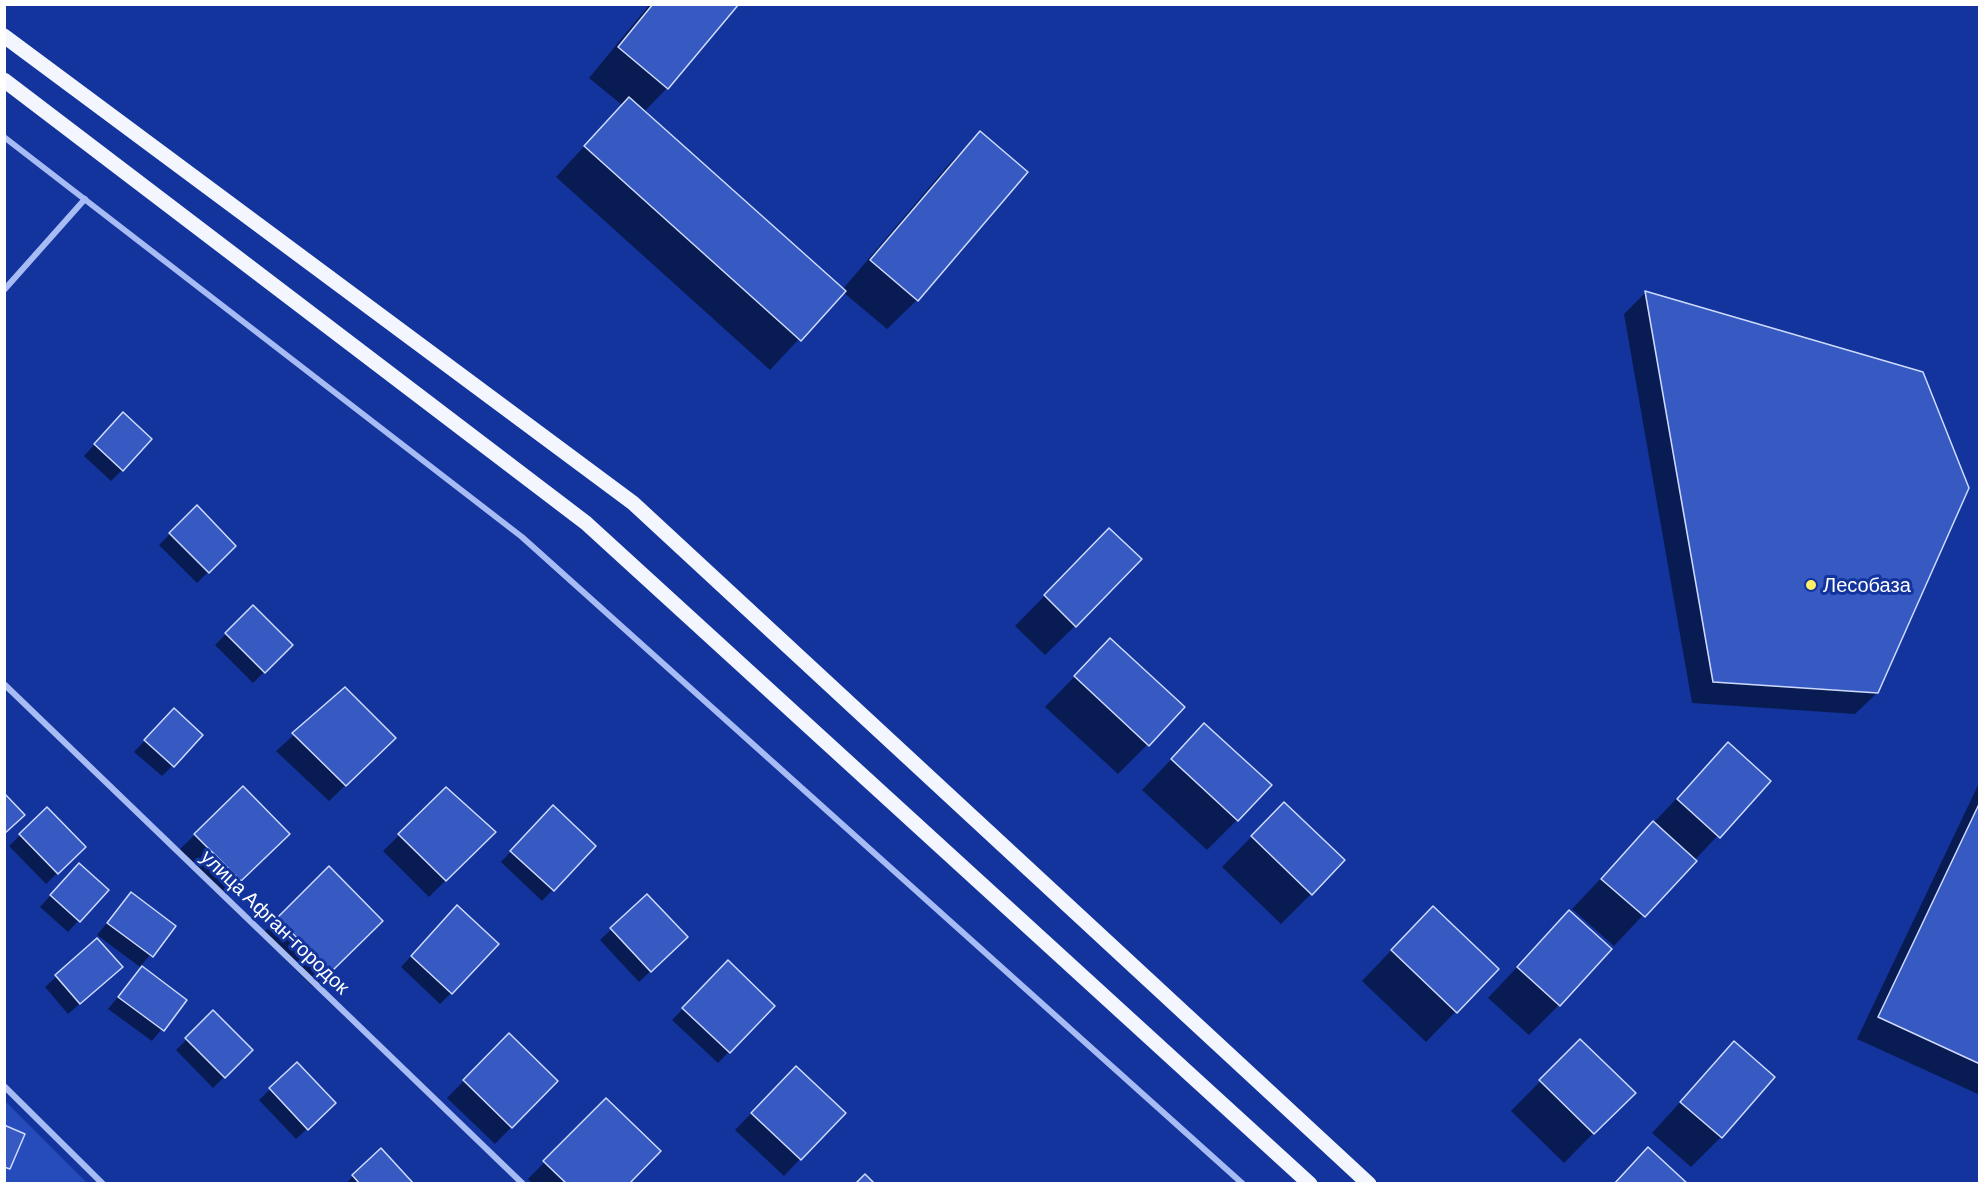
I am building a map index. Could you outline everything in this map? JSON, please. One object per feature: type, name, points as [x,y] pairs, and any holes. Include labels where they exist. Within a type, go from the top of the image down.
[{"type":"main road","points":[[4,36],[633,503],[1369,1184]]},
{"type":"main road","points":[[4,80],[586,524],[1310,1184]]},
{"type":"street","points":[[4,137],[522,537],[1243,1184]]},
{"type":"street","points":[[4,290],[85,199]]},
{"type":"street","name":"улица Афган-городок","points":[[4,684],[523,1184]]},
{"type":"street","points":[[4,1086],[103,1184]]},
{"type":"shaded area","points":[[5,1101],[87,1183],[5,1183]]},
{"type":"building","points":[[653,4],[739,4],[668,89],[618,47]]},
{"type":"building","points":[[629,97],[846,291],[801,341],[584,146]]},
{"type":"building","points":[[980,131],[1028,172],[918,301],[870,260]]},
{"type":"building","name":"Лесобаза","points":[[1645,291],[1923,372],[1969,488],[1878,693],[1713,682]]},
{"type":"building","points":[[123,412],[152,439],[123,471],[94,444]]},
{"type":"building","points":[[197,505],[236,546],[209,573],[169,533]]},
{"type":"building","points":[[1109,528],[1142,559],[1076,627],[1044,595]]},
{"type":"building","points":[[253,605],[293,645],[265,673],[225,633]]},
{"type":"building","points":[[1110,638],[1185,707],[1149,746],[1074,676]]},
{"type":"building","points":[[345,687],[396,738],[346,786],[292,733]]},
{"type":"building","points":[[174,708],[203,735],[174,767],[144,740]]},
{"type":"building","points":[[1204,723],[1272,785],[1238,821],[1171,759]]},
{"type":"building","points":[[1728,742],[1771,781],[1720,838],[1677,799]]},
{"type":"building","points":[[243,786],[290,834],[241,881],[194,834]]},
{"type":"building","points":[[446,787],[496,832],[446,881],[398,834]]},
{"type":"building","points":[[4,793],[25,815],[4,834]]},
{"type":"building","points":[[1284,802],[1345,860],[1312,895],[1251,836]]},
{"type":"building","points":[[1980,802],[1980,1064],[1878,1017]]},
{"type":"building","points":[[553,805],[596,846],[554,891],[510,851]]},
{"type":"building","points":[[47,807],[86,847],[58,874],[19,834]]},
{"type":"building","points":[[1653,821],[1697,861],[1645,917],[1601,879]]},
{"type":"building","points":[[79,863],[109,890],[80,922],[50,895]]},
{"type":"building","points":[[329,866],[383,921],[331,972],[277,918]]},
{"type":"building","points":[[131,892],[176,926],[153,957],[107,923]]},
{"type":"building","points":[[647,894],[688,937],[651,972],[610,928]]},
{"type":"building","points":[[457,905],[499,944],[452,994],[411,956]]},
{"type":"building","points":[[1433,906],[1499,969],[1457,1013],[1391,950]]},
{"type":"building","points":[[1569,910],[1612,949],[1560,1006],[1517,967]]},
{"type":"building","points":[[97,938],[123,967],[80,1004],[55,975]]},
{"type":"building","points":[[728,960],[775,1006],[730,1053],[682,1008]]},
{"type":"building","points":[[142,966],[187,1000],[164,1031],[118,997]]},
{"type":"building","points":[[213,1010],[253,1050],[225,1078],[185,1038]]},
{"type":"building","points":[[509,1033],[558,1081],[512,1128],[463,1080]]},
{"type":"building","points":[[1580,1039],[1636,1093],[1594,1134],[1539,1080]]},
{"type":"building","points":[[1734,1041],[1775,1077],[1722,1138],[1680,1102]]},
{"type":"building","points":[[297,1062],[336,1103],[308,1130],[269,1088]]},
{"type":"building","points":[[796,1066],[846,1113],[801,1160],[751,1113]]},
{"type":"building","points":[[606,1098],[661,1151],[629,1184],[567,1184],[543,1161]]},
{"type":"building","points":[[4,1125],[25,1134],[10,1169],[4,1167]]},
{"type":"building","points":[[1648,1147],[1688,1184],[1614,1184]]},
{"type":"building","points":[[381,1148],[414,1184],[360,1184],[352,1175]]},
{"type":"building","points":[[865,1174],[875,1184],[855,1184]]},
{"type":"place","name":"Лесобаза","points":[[1811,585]]}]
